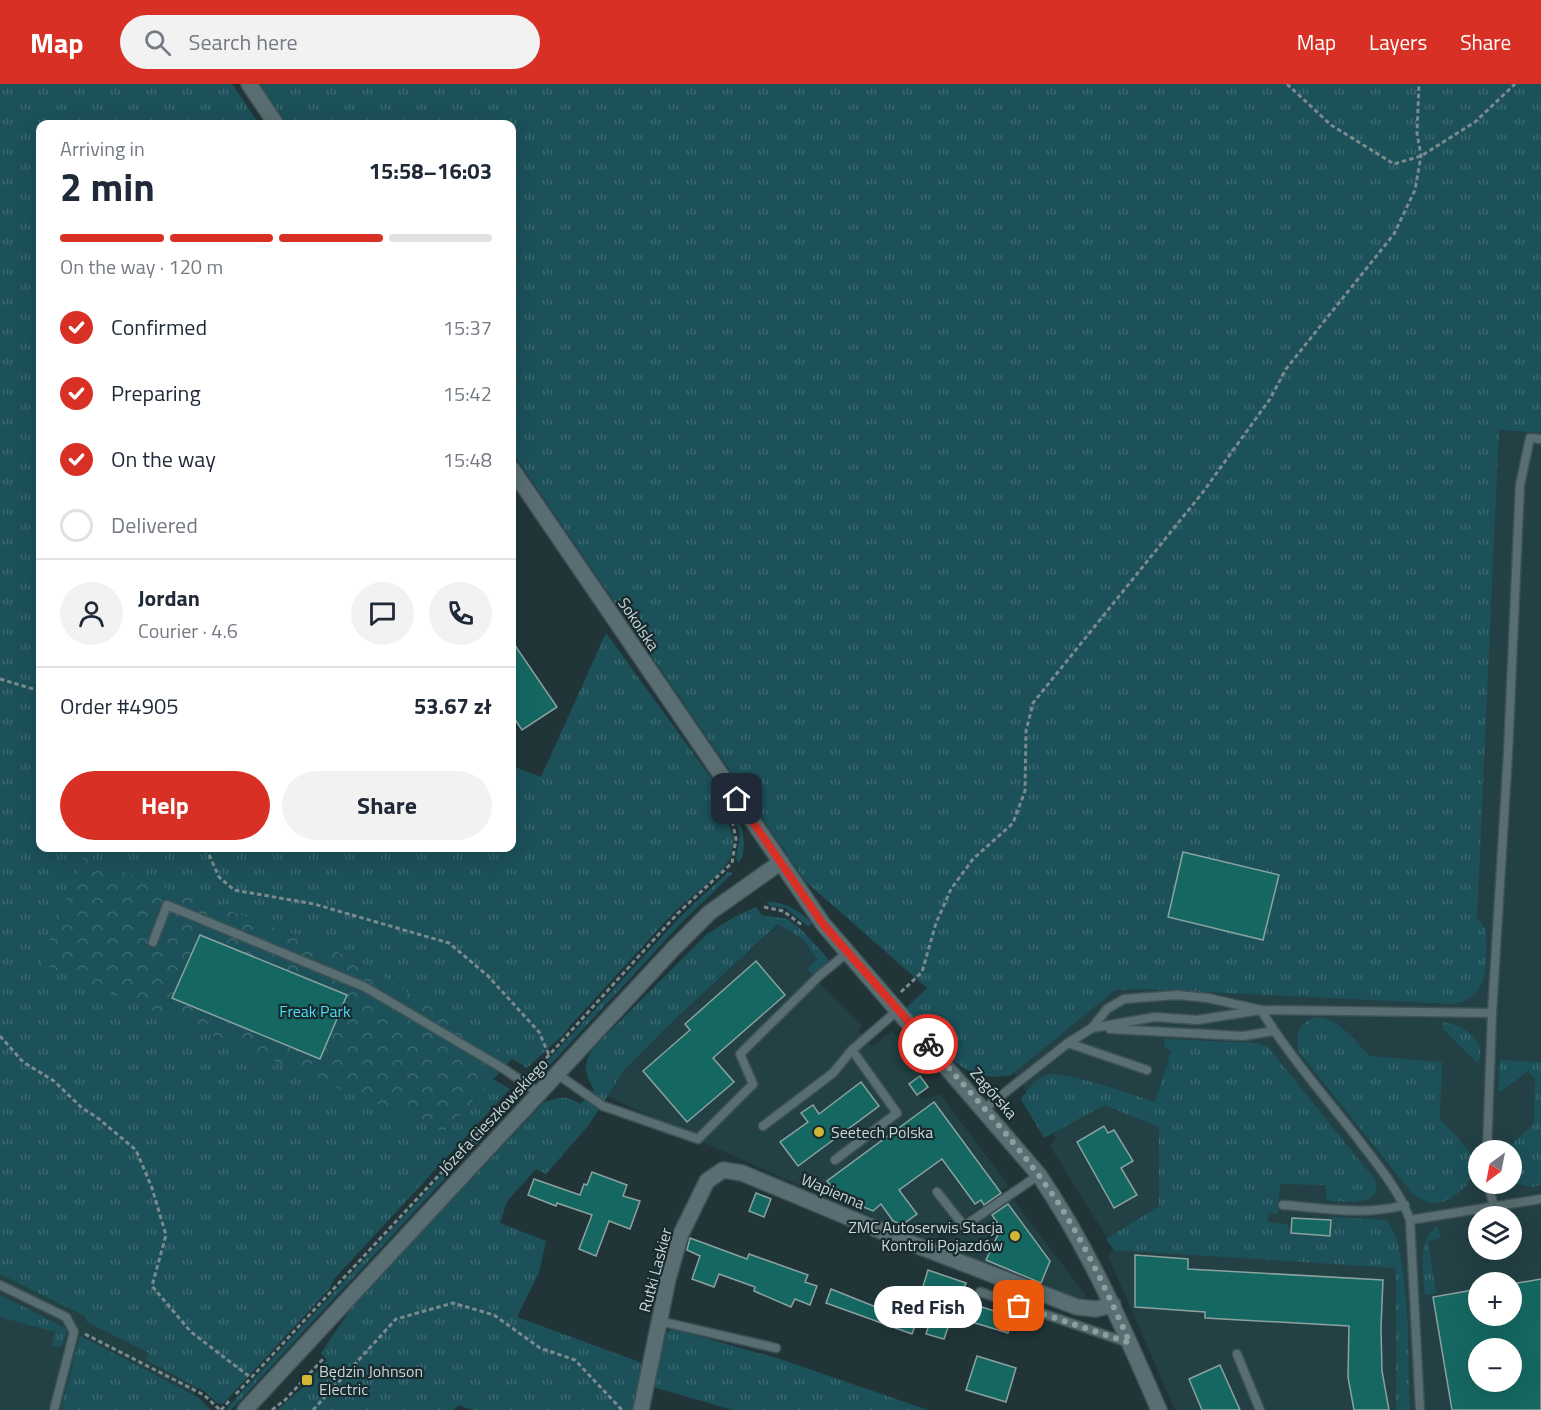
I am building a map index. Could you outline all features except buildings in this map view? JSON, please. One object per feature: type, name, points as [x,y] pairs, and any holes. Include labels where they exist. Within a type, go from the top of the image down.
[{"type":"street","points":[[249,84],[273,120]]},
{"type":"street","name":"Sokolska","points":[[516,475],[741,805]]},
{"type":"street","name":"Zagórska","points":[[741,805],[823,924],[1039,1175],[1072,1226],[1113,1305],[1159,1410]]},
{"type":"street","name":"Józefa Cieszkowskiego","points":[[245,1410],[673,949],[709,913],[781,862]]},
{"type":"street","name":"Rutki Laskier","points":[[641,1410],[668,1279],[681,1234],[707,1181],[723,1170],[742,1173]]},
{"type":"street","name":"Wapienna","points":[[742,1173],[905,1241],[1077,1307],[1096,1309],[1113,1305]]},
{"type":"lane","points":[[1487,1140],[1520,485],[1530,438],[1541,439]]},
{"type":"lane","points":[[153,942],[167,905],[365,987],[525,1082],[539,1093]]},
{"type":"lane","points":[[557,1074],[603,1106],[698,1139],[753,1084],[740,1054],[819,976],[847,953]]},
{"type":"lane","points":[[984,1109],[1068,1043],[1092,1028],[1107,1009],[1124,999],[1177,995],[1208,998],[1261,1010],[1274,1031],[1377,1163],[1405,1205],[1410,1220],[1420,1410]]},
{"type":"lane","points":[[763,1126],[833,1073],[895,1005]]},
{"type":"lane","points":[[1092,1028],[1155,1017],[1197,1020],[1261,1010],[1492,1013]]},
{"type":"lane","points":[[1092,1028],[1243,1036],[1274,1031]]},
{"type":"lane","points":[[1068,1043],[1147,1070]]},
{"type":"lane","points":[[835,1161],[897,1113],[852,1050]]},
{"type":"lane","points":[[937,1192],[964,1226],[1039,1175]]},
{"type":"lane","points":[[1499,1206],[1541,1198]]},
{"type":"lane","points":[[1282,1205],[1368,1212],[1405,1205]]},
{"type":"lane","points":[[1410,1220],[1468,1211]]},
{"type":"lane","points":[[0,1285],[66,1317],[74,1332],[54,1410]]},
{"type":"lane","points":[[980,1292],[1130,1343]]},
{"type":"lane","points":[[659,1321],[776,1348]]},
{"type":"lane","points":[[1237,1354],[1260,1410]]},
{"type":"path","points":[[1287,84],[1331,125],[1394,164],[1421,156],[1474,122],[1515,84]]},
{"type":"path","points":[[895,1005],[922,972],[936,923],[951,889],[973,859],[1013,824],[1024,791],[1026,731],[1033,703],[1203,492],[1270,399],[1286,369],[1394,234],[1415,190],[1421,156],[1417,134],[1419,84]]},
{"type":"path","points":[[0,679],[36,690]]},
{"type":"path","points":[[74,1332],[81,1332],[204,1395],[220,1410],[525,1082],[678,913],[732,862],[736,839],[732,820],[741,805]]},
{"type":"path","points":[[208,852],[219,877],[234,890],[314,904],[448,943],[488,976],[539,1032],[549,1055]]},
{"type":"path","points":[[0,1036],[23,1062],[54,1081],[81,1107],[136,1150],[152,1188],[166,1235],[152,1286],[191,1332],[250,1377]]},
{"type":"path","points":[[313,1410],[396,1318],[453,1304],[494,1315],[540,1348],[575,1360],[622,1410]]},
{"type":"path","points":[[272,1410],[285,1400],[323,1359]]},
{"type":"shaded area","points":[[1490,430],[1541,433],[1541,1410],[1175,1410],[1108,1256],[1114,1249],[1050,1146],[1056,1139],[1014,1073]]},
{"type":"shaded area","points":[[779,924],[803,940],[817,959],[812,975],[862,1025],[858,1029],[872,1047],[892,1031],[927,1069],[909,1084],[922,1100],[940,1094],[1009,1186],[932,1241],[836,1202],[821,1187],[814,1192],[608,1096],[625,1069],[670,1024]]},
{"type":"shaded area","points":[[1013,1199],[1086,1296],[1081,1299],[936,1248]]},
{"type":"shaded area","points":[[0,1258],[209,1369],[193,1395],[180,1410],[0,1410]]},
{"type":"green space","points":[[0,84],[232,84],[256,120],[36,120],[36,852],[516,852],[516,768],[541,777],[606,633],[723,794],[741,827],[743,853],[739,863],[736,858],[740,834],[733,817],[728,821],[734,840],[731,857],[722,871],[674,912],[567,1031],[527,1068],[356,960],[293,934],[83,858],[444,1132],[493,1079],[510,1089],[334,1279],[330,1288],[223,1404],[217,1403],[204,1391],[146,1360],[149,1353],[87,1322],[85,1316],[0,1274]]},
{"type":"green space","points":[[259,84],[1541,84],[1541,433],[1499,430],[1477,918],[1486,929],[1486,964],[1476,993],[1455,1004],[1145,989],[1115,990],[1011,1075],[993,1077],[963,1068],[939,1047],[906,1008],[927,988],[806,882],[516,458],[516,120],[284,120]]},
{"type":"green space","name":"Freak Park","points":[[83,857],[293,934],[356,960],[513,1058],[444,1132],[41,964]]},
{"type":"green space","points":[[728,872],[733,873],[683,921],[231,1410],[227,1410],[680,917]]},
{"type":"green space","points":[[767,902],[780,903],[791,908],[812,923],[809,927],[785,908],[770,906]]},
{"type":"green space","points":[[756,907],[762,915],[788,919],[804,932],[830,961],[812,975],[808,968],[817,959],[803,940],[778,924],[625,1069],[588,1126],[546,1174],[536,1169],[507,1201],[500,1223],[546,1241],[539,1273],[517,1317],[645,1364],[633,1410],[472,1410],[458,1405],[454,1410],[277,1410],[299,1391],[327,1360],[321,1353],[352,1307],[543,1103],[562,1098],[580,1104],[594,1090],[586,1073],[586,1063],[595,1046],[707,934]]},
{"type":"green space","points":[[1316,1017],[1339,1026],[1370,1056],[1442,1062],[1440,1119],[1468,1150],[1468,1183],[1463,1189],[1449,1199],[1436,1203],[1422,1200],[1411,1192],[1299,1052],[1297,1040],[1299,1030]]},
{"type":"green space","points":[[1443,1023],[1458,1026],[1472,1035],[1480,1049],[1478,1064],[1443,1029]]},
{"type":"green space","points":[[1165,1039],[1257,1043],[1268,1047],[1376,1181],[1373,1196],[1367,1200],[1351,1202],[1326,1200],[1326,1185],[1280,1184],[1278,1214],[1269,1213],[1268,1222],[1289,1225],[1290,1234],[1331,1237],[1332,1217],[1386,1220],[1394,1234],[1404,1281],[1410,1410],[1396,1410],[1396,1268],[1114,1250],[1106,1239],[1159,1206],[1159,1127],[1104,1105],[1044,1138],[1021,1099],[1037,1080],[1053,1075],[1081,1079],[1155,1102],[1171,1051],[1164,1047]]},
{"type":"green space","points":[[1500,1060],[1541,1062],[1541,1185],[1532,1187],[1522,1185],[1522,1140],[1516,1140],[1534,1124],[1535,1079],[1528,1071],[1500,1092],[1498,1091]]},
{"type":"green space","points":[[1437,1226],[1441,1238],[1428,1241],[1436,1293],[1425,1295],[1424,1249],[1426,1240]]},
{"type":"green space","points":[[0,1295],[67,1329],[62,1345],[52,1346],[55,1332],[0,1317]]},
{"type":"green space","points":[[672,1329],[777,1358],[928,1410],[733,1410],[653,1387],[666,1333]]},
{"type":"green space","points":[[80,1336],[199,1398],[211,1410],[61,1410]]},
{"type":"way so far","points":[[928,1044],[1039,1175],[1060,1206],[1089,1257],[1130,1343],[1019,1306]]},
{"type":"place","name":"Seetech Polska","points":[[819,1132]]},
{"type":"place","name":"ZMC Autoserwis Stacja Kontroli Pojazdów","points":[[1015,1236]]},
{"type":"place","name":"Red Fish","points":[[1019,1306]]},
{"type":"place","name":"Będzin Johnson Electric","points":[[307,1380]]},
{"type":"route","points":[[737,799],[823,924],[928,1044]]}]
